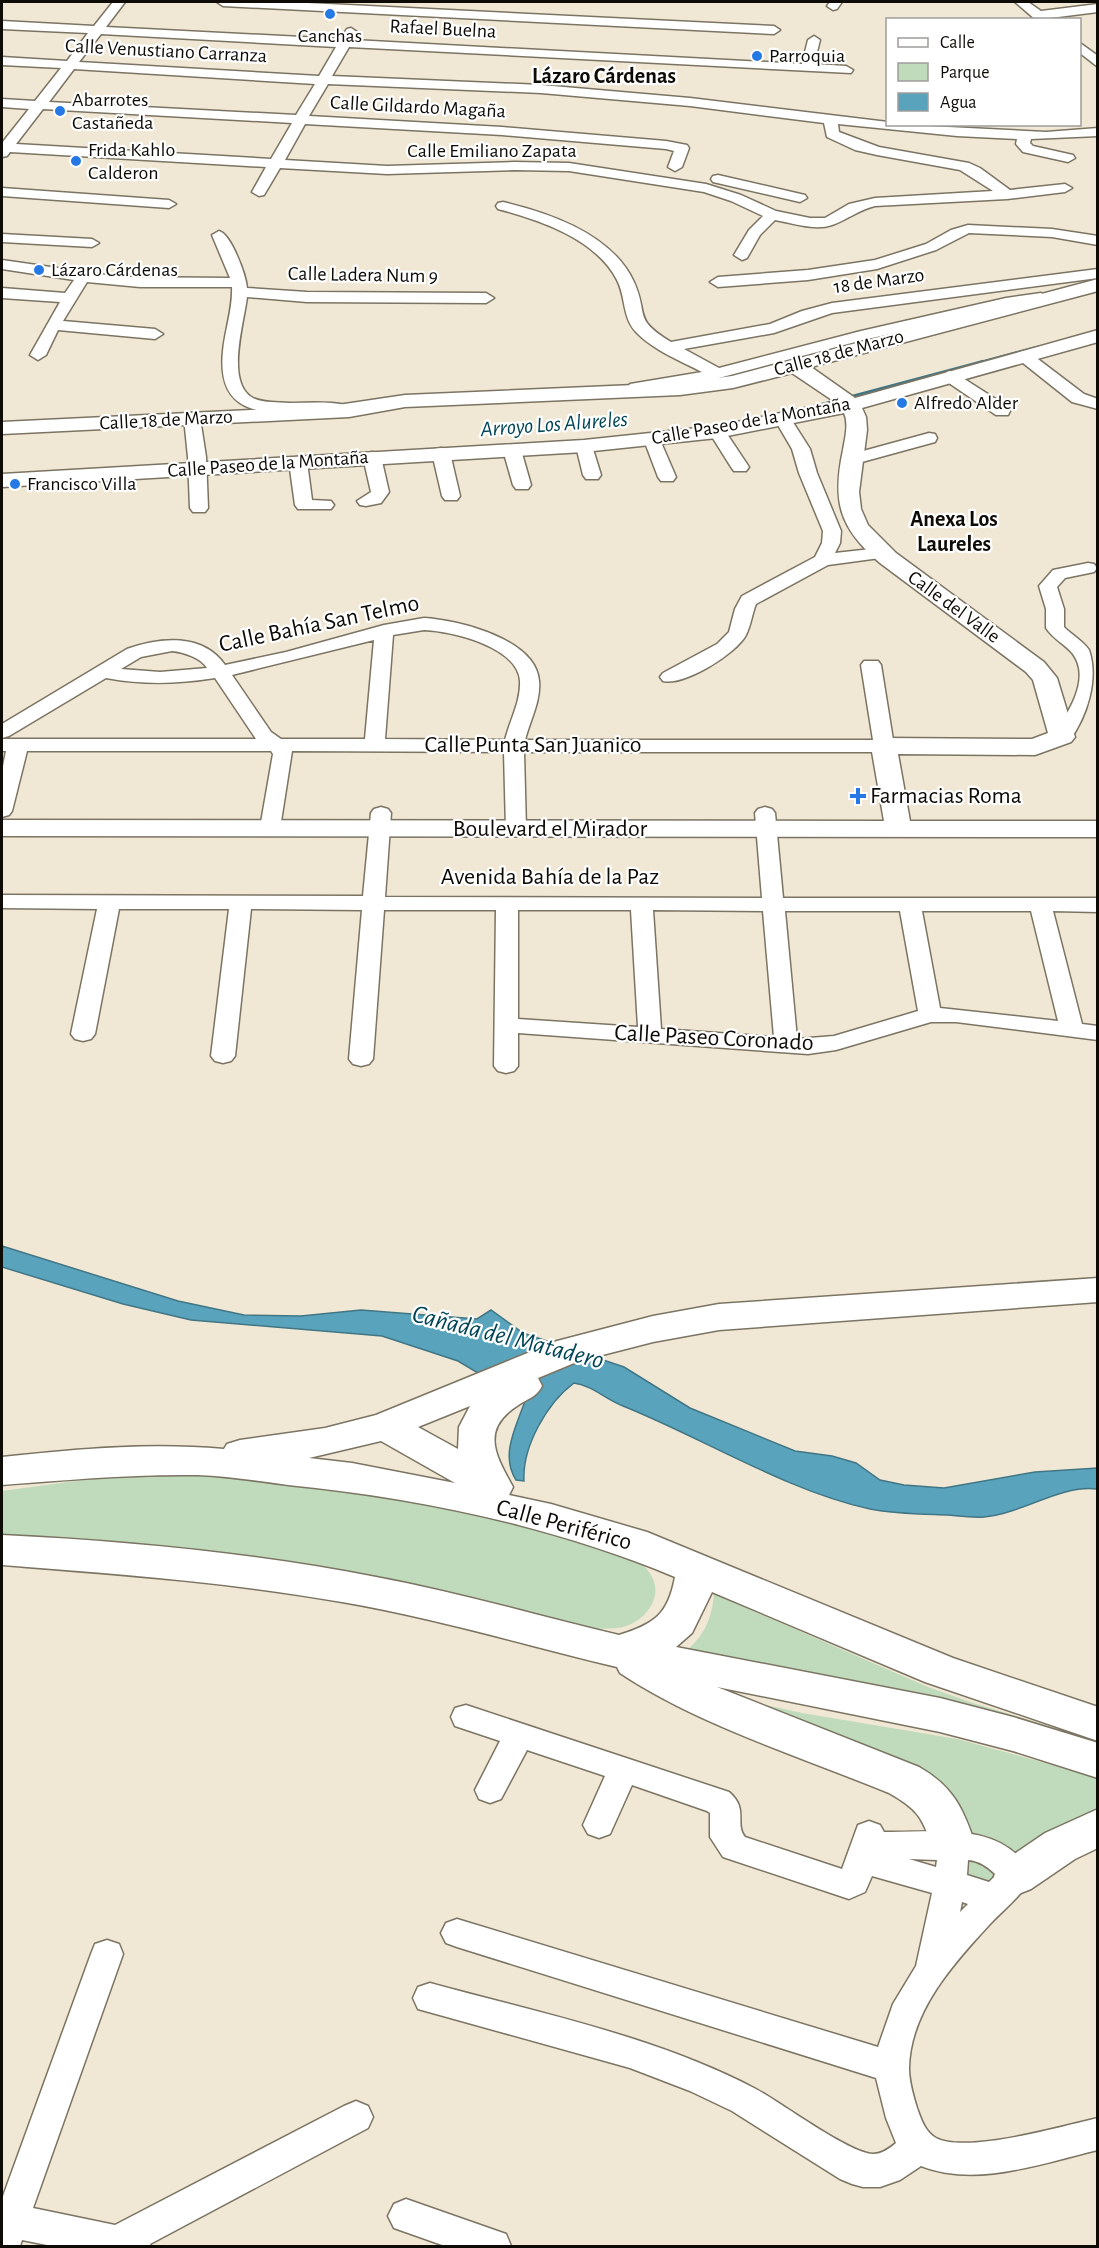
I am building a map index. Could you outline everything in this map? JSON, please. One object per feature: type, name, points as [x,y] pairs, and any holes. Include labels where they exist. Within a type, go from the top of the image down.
[{"type":"highway","points":[[200,1461],[325,1442],[385,1426],[447,1402],[496,1390],[586,1352],[653,1329],[719,1317],[1098,1290]]},
{"type":"highway","points":[[586,1352],[724,1327],[1098,1301]]},
{"type":"highway","points":[[492,1486],[476,1454],[475,1438],[478,1421],[496,1390]]},
{"type":"highway","points":[[385,1426],[550,1519]]},
{"type":"highway","name":"Calle Periférico","points":[[2,1471],[123,1461],[200,1461],[352,1477],[423,1490],[550,1519],[633,1543],[939,1670],[1098,1724]]},
{"type":"highway","points":[[2,1550],[63,1553],[222,1569],[343,1586],[468,1613],[620,1652],[921,1711],[986,1726],[1098,1761]]},
{"type":"highway","points":[[620,1652],[666,1633],[679,1620],[688,1605],[695,1582],[696,1568]]},
{"type":"highway","points":[[620,1652],[664,1681],[714,1705],[904,1780],[922,1790],[939,1806],[952,1866]]},
{"type":"highway","points":[[1005,1887],[1060,1846],[1098,1827]]},
{"type":"main road","name":"Calle 18 de Marzo","points":[[2,428],[337,411],[550,398],[563,394],[680,389],[733,382],[1098,285]]},
{"type":"main road","name":"Calle Paseo de la Montaña","points":[[197,463],[298,462],[584,446],[717,432],[783,420],[1098,326]]},
{"type":"main road","name":"Calle Paseo de la Montaña","points":[[2,481],[197,463],[633,432],[754,416],[844,400],[949,376],[1098,336]]},
{"type":"main road","points":[[795,366],[844,400]]},
{"type":"main road","name":"Calle del Valle","points":[[844,400],[858,426],[847,493],[849,509],[858,525],[880,553],[1035,667],[1045,678],[1062,737]]},
{"type":"main road","points":[[2,470],[197,463]]},
{"type":"main road","name":"Calle Punta San Juanico","points":[[884,746],[1035,747],[1062,737]]},
{"type":"main road","points":[[884,746],[897,821]]},
{"type":"main road","name":"Boulevard el Mirador","points":[[2,811],[271,820],[381,821],[897,821],[1098,814]]},
{"type":"main road","name":"Boulevard el Mirador","points":[[2,828],[271,820]]},
{"type":"main road","name":"Boulevard el Mirador","points":[[897,821],[1098,829]]},
{"type":"street","points":[[3,149],[119,2]]},
{"type":"street","points":[[223,2],[367,5],[774,30]]},
{"type":"street","points":[[1021,2],[1043,17],[1098,8]]},
{"type":"street","points":[[259,192],[367,5]]},
{"type":"street","points":[[570,51],[585,20]]},
{"type":"street","name":"Rafael Buelna","points":[[2,25],[344,43],[570,51],[846,70]]},
{"type":"street","points":[[807,68],[814,40]]},
{"type":"street","points":[[1081,48],[1098,63]]},
{"type":"street","name":"Calle Venustiano Carranza","points":[[2,61],[322,80],[541,89],[648,98],[886,126]]},
{"type":"street","points":[[648,98],[774,100],[874,111]]},
{"type":"street","name":"Calle Gildardo Magaña","points":[[2,103],[536,134],[682,148],[670,167],[800,198]]},
{"type":"street","points":[[831,119],[832,134],[845,142],[890,153],[964,166],[975,171],[1007,195]]},
{"type":"street","name":"Calle Venustiano Carranza","points":[[888,126],[1025,135],[1070,135],[1098,132]]},
{"type":"street","points":[[528,158],[536,134]]},
{"type":"street","points":[[1025,135],[1023,144],[1028,149],[1068,158]]},
{"type":"street","name":"Calle Emiliano Zapata","points":[[3,149],[387,170],[514,166],[569,167],[706,188],[736,198],[771,215],[810,222],[828,222],[854,207],[875,202],[1007,195],[1065,188]]},
{"type":"street","points":[[2,192],[169,204]]},
{"type":"street","points":[[503,206],[534,214],[590,244],[605,255],[620,270],[632,297],[633,311],[641,329],[717,374]]},
{"type":"street","points":[[742,255],[754,233],[771,215]]},
{"type":"street","points":[[718,282],[808,275],[877,264],[931,247],[956,233],[969,229],[1037,232],[1098,241]]},
{"type":"street","points":[[219,235],[239,287],[231,362],[231,385],[236,394],[253,404],[337,411]]},
{"type":"street","points":[[2,237],[92,243]]},
{"type":"street","name":"Calle Ladera Num 9","points":[[2,265],[48,269],[83,277],[239,287],[307,297],[486,298]]},
{"type":"street","name":"18 de Marzo","points":[[671,347],[774,328],[808,314],[832,308],[1098,273]]},
{"type":"street","points":[[38,355],[53,325],[83,277]]},
{"type":"street","points":[[2,293],[69,298]]},
{"type":"street","name":"Calle 18 de Marzo","points":[[626,390],[717,374],[871,334],[1006,303],[1050,297]]},
{"type":"street","points":[[53,325],[155,334]]},
{"type":"street","points":[[1024,356],[1078,398],[1098,404]]},
{"type":"street","points":[[949,376],[1002,411]]},
{"type":"street","points":[[192,418],[199,508]]},
{"type":"street","points":[[783,420],[801,449],[808,473],[832,531],[831,543],[823,560]]},
{"type":"street","points":[[717,432],[740,467]]},
{"type":"street","points":[[851,460],[929,438]]},
{"type":"street","points":[[652,440],[667,477]]},
{"type":"street","points":[[584,446],[592,476]]},
{"type":"street","points":[[512,450],[522,485]]},
{"type":"street","points":[[441,453],[451,496]]},
{"type":"street","points":[[372,457],[372,498]]},
{"type":"street","points":[[298,462],[304,505],[325,505]]},
{"type":"street","points":[[670,677],[694,667],[729,643],[736,636],[749,600],[823,560],[880,553]]},
{"type":"street","points":[[1062,737],[1085,705],[1091,673],[1088,662],[1081,651],[1054,628],[1055,609],[1048,586],[1059,574],[1088,568]]},
{"type":"street","name":"Calle Bahía San Telmo","points":[[102,671],[135,677],[189,676],[294,655],[425,624],[452,626],[469,631],[520,659],[527,669],[530,690],[514,746],[516,821]]},
{"type":"street","points":[[375,744],[384,632]]},
{"type":"street","points":[[2,732],[134,653],[161,645],[185,646],[212,659],[264,736],[283,754],[271,820]]},
{"type":"street","points":[[871,665],[884,746]]},
{"type":"street","points":[[2,811],[10,745]]},
{"type":"street","name":"Calle Punta San Juanico","points":[[10,745],[884,746]]},
{"type":"street","points":[[361,1059],[381,821]]},
{"type":"street","points":[[766,821],[786,1046]]},
{"type":"street","name":"Avenida Bahía de la Paz","points":[[2,902],[1098,905]]},
{"type":"street","points":[[83,1034],[109,902]]},
{"type":"street","points":[[222,1056],[241,903]]},
{"type":"street","points":[[506,1066],[507,903]]},
{"type":"street","points":[[642,904],[650,1036]]},
{"type":"street","points":[[910,905],[930,1014]]},
{"type":"street","points":[[1040,905],[1072,1029]]},
{"type":"street","name":"Calle Paseo Coronado","points":[[506,1025],[808,1047],[836,1043],[930,1014],[956,1015],[1098,1033]]},
{"type":"street","points":[[466,1718],[723,1803],[726,1838],[734,1847],[849,1885],[854,1882],[866,1847],[952,1866],[1005,1887]]},
{"type":"street","points":[[490,1790],[519,1735]]},
{"type":"street","points":[[598,1825],[622,1769]]},
{"type":"street","points":[[932,1969],[952,1866],[979,1847],[991,1852],[1005,1887]]},
{"type":"street","points":[[1005,1887],[932,1969],[904,2016],[896,2041],[892,2067],[898,2102],[906,2129],[918,2146],[936,2155],[977,2158],[1098,2134]]},
{"type":"street","points":[[457,1934],[892,2067]]},
{"type":"street","points":[[107,1954],[7,2234],[128,2245],[356,2117]]},
{"type":"street","points":[[430,1998],[630,2053],[701,2079],[744,2100],[852,2167],[864,2171],[877,2172],[891,2168],[918,2146]]},
{"type":"street","points":[[406,2216],[493,2247]]},
{"type":"green space","points":[[157,1470],[352,1492],[430,1505],[509,1522],[631,1557],[649,1572],[654,1581],[654,1598],[646,1613],[631,1624],[620,1628],[599,1629],[27,1539],[2,1539],[2,1491]]},
{"type":"green space","points":[[714,1594],[928,1687],[1097,1741],[1097,1747],[687,1650],[699,1638],[706,1625]]},
{"type":"green space","points":[[728,1697],[802,1713],[957,1739],[1097,1777],[1097,1817],[1013,1864],[968,1834]]},
{"type":"green space","points":[[967,1852],[998,1870],[997,1884],[962,1881]]},
{"type":"water","name":"Cañada del Matadero","points":[[2,1246],[178,1301],[244,1315],[301,1316],[361,1310],[477,1319],[491,1310],[523,1333],[624,1367],[690,1408],[795,1451],[832,1456],[856,1463],[880,1480],[904,1485],[944,1488],[1035,1472],[1097,1468],[1097,1489],[1070,1491],[1012,1511],[984,1517],[899,1513],[870,1509],[839,1501],[776,1477],[587,1387],[574,1383],[555,1402],[538,1427],[527,1454],[524,1481],[516,1480],[511,1470],[509,1451],[525,1401],[458,1361],[382,1336],[191,1320],[123,1304],[2,1267]]},
{"type":"waterway","name":"Arroyo Los Alureles","points":[[978,363],[1038,347]]},
{"type":"waterway","name":"Arroyo Los Alureles","points":[[818,406],[983,362]]},
{"type":"place","name":"Canchas","points":[[330,14]]},
{"type":"place","name":"Parroquia","points":[[757,56]]},
{"type":"place","name":"Abarrotes Castañeda","points":[[60,111]]},
{"type":"place","name":"Frida Kahlo Calderon","points":[[76,161]]},
{"type":"place","name":"Lázaro Cárdenas","points":[[39,270]]},
{"type":"place","name":"Alfredo Alder","points":[[902,403]]},
{"type":"place","name":"Francisco Villa","points":[[15,484]]},
{"type":"place","name":"Farmacias Roma","points":[[858,796]]},
{"type":"district","name":"Lázaro Cárdenas","points":[[604,76]]},
{"type":"district","name":"Anexa Los Laureles","points":[[954,532]]}]
